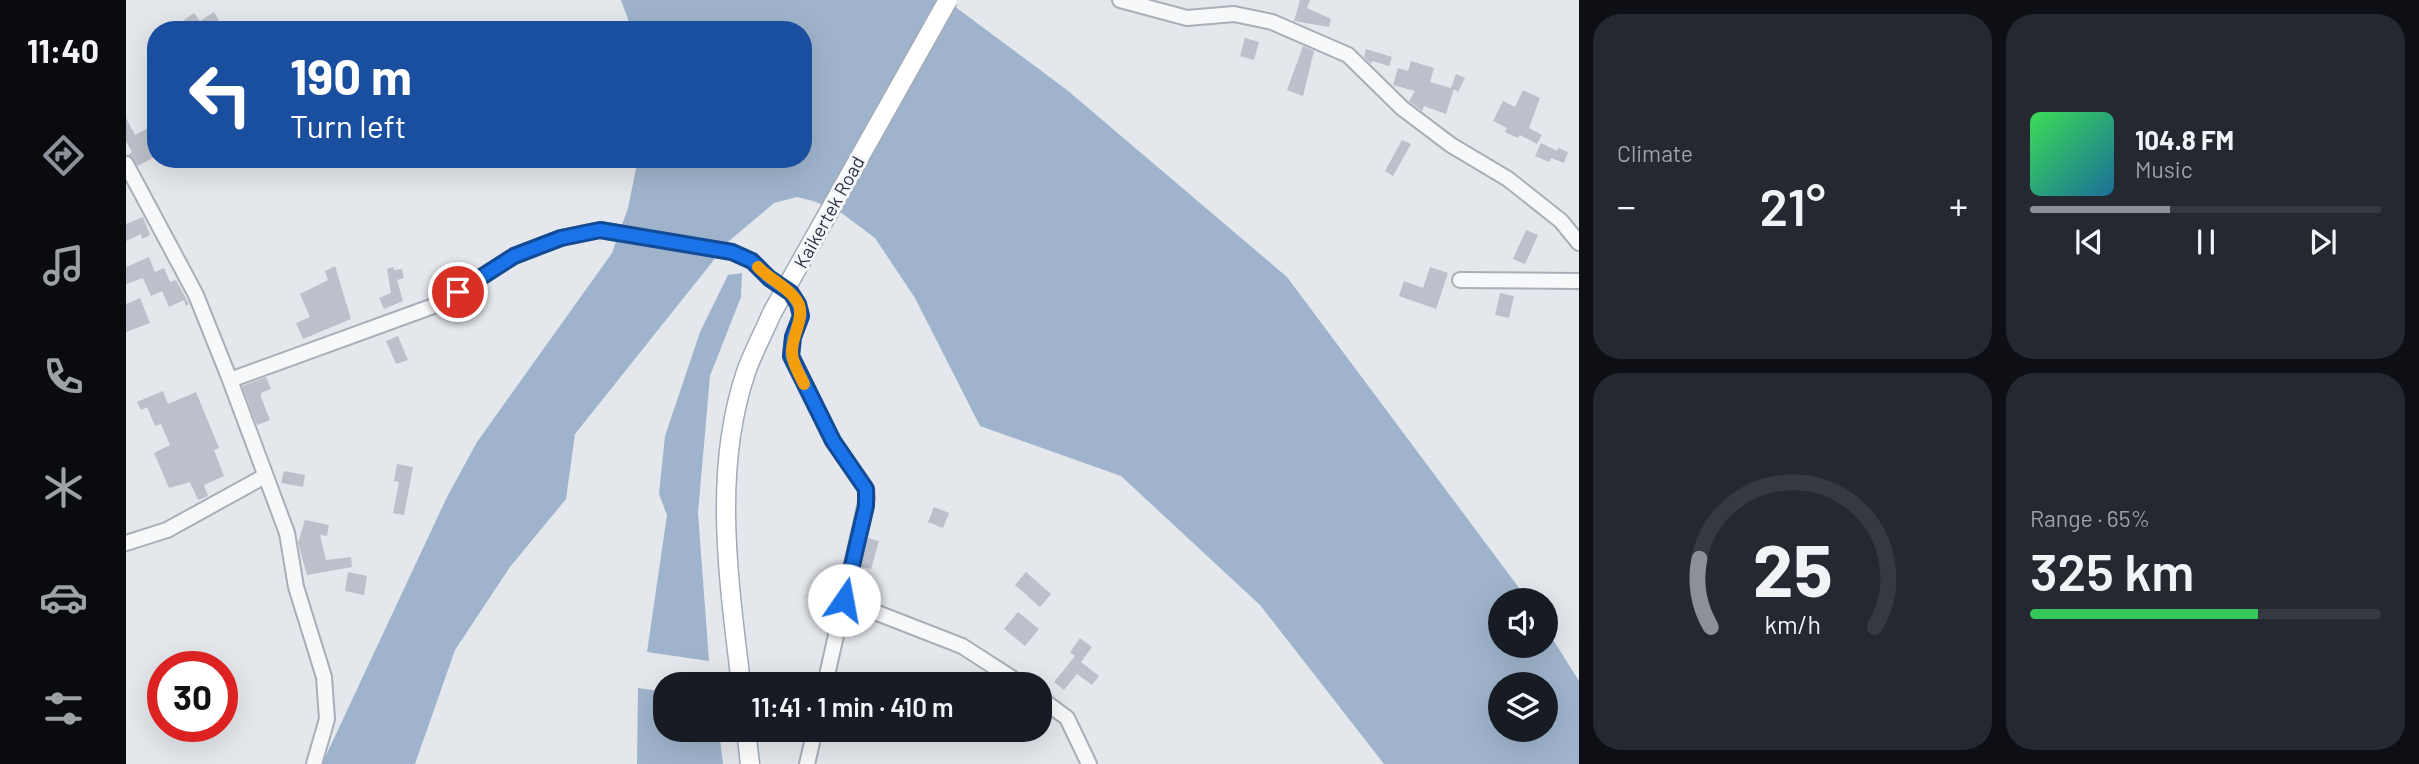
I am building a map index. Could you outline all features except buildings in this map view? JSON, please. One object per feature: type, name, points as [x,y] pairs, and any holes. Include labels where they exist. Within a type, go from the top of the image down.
[{"type":"main road","name":"Kaikertek Road","points":[[740,672],[728,571],[726,511],[729,457],[746,372],[772,313],[948,0]]},
{"type":"main road","points":[[747,742],[750,764]]},
{"type":"street","points":[[1121,0],[1187,18],[1234,14],[1272,22],[1348,55],[1402,108],[1451,145],[1508,179],[1561,221],[1579,243]]},
{"type":"street","points":[[126,164],[196,295],[287,533],[296,587],[324,677],[327,719],[314,764]]},
{"type":"street","points":[[230,380],[439,304],[514,256],[561,238],[600,230],[732,252],[752,261],[769,278],[791,293],[798,304],[801,316],[793,337],[791,356],[833,441],[866,489],[866,506],[828,672]]},
{"type":"street","points":[[1460,280],[1579,281]]},
{"type":"street","points":[[126,542],[167,530],[265,475]]},
{"type":"street","points":[[844,600],[962,646],[1002,672]]},
{"type":"street","points":[[1052,707],[1067,719],[1089,764]]},
{"type":"street","points":[[807,764],[812,742]]},
{"type":"water","points":[[621,0],[946,0],[1067,90],[1287,277],[1519,588],[1488,588],[1488,658],[1558,658],[1558,648],[1579,681],[1579,764],[1384,764],[1260,605],[1121,476],[980,426],[915,298],[875,238],[839,211],[797,197],[774,203],[729,241],[575,434],[566,499],[510,567],[455,650],[415,764],[322,764],[447,497],[477,442],[612,253],[628,208],[636,168],[812,168],[812,21],[629,21]]},
{"type":"water","points":[[742,273],[741,297],[710,376],[698,513],[709,661],[647,652],[667,515],[659,494],[665,436],[700,332],[728,275]]},
{"type":"water","points":[[638,688],[653,690],[653,742],[720,742],[723,764],[637,764]]},
{"type":"slow traffic","points":[[758,267],[791,293],[798,304],[801,316],[793,337],[791,356],[804,384]]},
{"type":"route","points":[[458,292],[514,256],[561,238],[600,230],[732,252],[752,261],[769,278],[791,293],[798,304],[801,316],[793,337],[791,356],[833,441],[866,489],[866,506],[844,600]]}]
